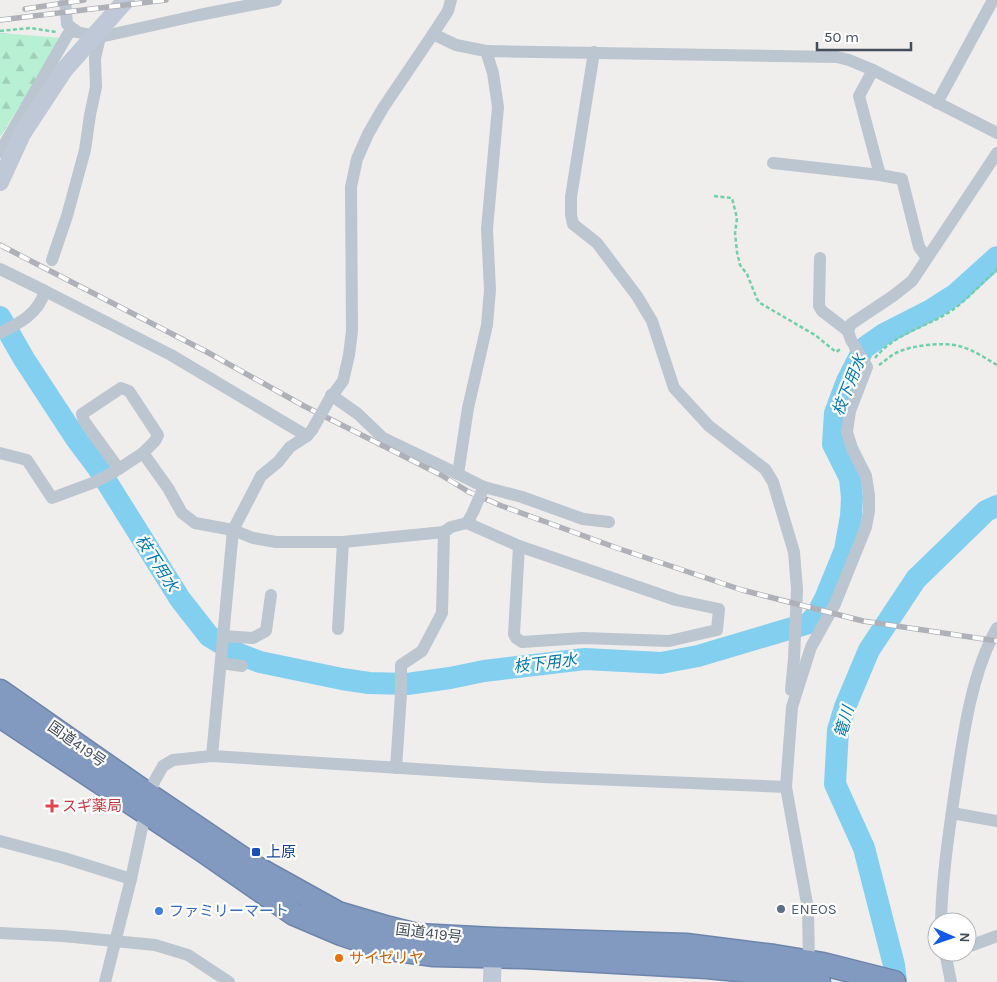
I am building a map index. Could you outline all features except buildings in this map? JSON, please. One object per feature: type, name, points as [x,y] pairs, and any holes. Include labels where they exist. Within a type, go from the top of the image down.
[{"type":"highway","name":"国道419号","points":[[0,691],[147,804]]},
{"type":"highway","name":"国道419号","points":[[0,716],[147,804],[338,913],[417,935],[493,948],[686,945],[747,952],[816,974],[894,982]]},
{"type":"street","points":[[65,0],[67,24],[71,32]]},
{"type":"street","points":[[1,180],[22,134],[64,70],[98,36],[126,0]]},
{"type":"street","points":[[71,32],[98,36],[276,0]]},
{"type":"street","points":[[212,756],[233,530],[262,476],[278,462],[290,447],[310,433],[330,398],[343,382],[352,331],[351,187],[357,159],[368,134],[383,108],[448,11],[451,0]]},
{"type":"street","points":[[937,103],[993,0]]},
{"type":"street","points":[[0,152],[71,32]]},
{"type":"street","points":[[433,34],[456,45],[486,51],[834,57],[849,60],[874,70],[997,133]]},
{"type":"street","points":[[52,260],[67,216],[85,150],[96,87],[95,58],[98,36]]},
{"type":"street","points":[[458,474],[468,408],[487,325],[490,290],[487,229],[498,107],[493,73],[486,51]]},
{"type":"street","points":[[594,52],[571,197],[573,224],[597,243],[638,296],[652,321],[674,388],[709,426],[765,469],[773,482],[794,552],[797,589],[791,688],[792,707],[786,787],[808,909],[816,974]]},
{"type":"street","points":[[874,70],[859,96],[880,175]]},
{"type":"street","points":[[851,338],[851,324],[912,281],[997,153]]},
{"type":"street","points":[[773,163],[902,179],[919,247],[927,258]]},
{"type":"street","points":[[792,707],[811,647],[835,604],[866,527],[869,503],[866,476],[852,448],[847,432],[850,411],[866,364],[851,338],[819,306],[820,258]]},
{"type":"street","points":[[0,269],[171,355],[310,433]]},
{"type":"street","points":[[0,333],[29,316],[41,303],[45,291]]},
{"type":"street","points":[[0,453],[27,460],[52,498],[95,482],[116,471],[155,441],[158,435],[129,391],[121,388],[82,414],[84,421],[116,471]]},
{"type":"street","points":[[330,398],[358,414],[383,438],[484,487],[522,497],[583,519],[609,522]]},
{"type":"street","points":[[142,452],[168,488],[182,514],[195,523],[233,530],[254,538],[276,542],[343,542],[444,532],[470,518],[484,487]]},
{"type":"street","points":[[470,518],[519,546],[676,600],[720,609],[717,630],[669,641],[583,638],[522,642],[514,634],[519,546]]},
{"type":"street","points":[[396,768],[401,665],[422,651],[442,614],[444,532]]},
{"type":"street","points":[[338,629],[343,542]]},
{"type":"street","points":[[223,636],[253,638],[266,631],[271,595]]},
{"type":"street","points":[[941,912],[959,763],[976,679],[997,628]]},
{"type":"street","points":[[222,661],[242,666]]},
{"type":"street","points":[[105,982],[147,804],[163,766],[173,760],[212,756],[552,778],[786,787]]},
{"type":"street","points":[[952,813],[997,821]]},
{"type":"street","points":[[0,840],[131,878]]},
{"type":"street","points":[[0,933],[62,936],[155,945],[188,956],[208,976],[230,982]]},
{"type":"street","points":[[977,943],[997,936]]},
{"type":"street","points":[[492,982],[493,948]]},
{"type":"street","points":[[949,962],[950,982]]},
{"type":"path","points":[[0,31],[30,28],[71,32]]},
{"type":"path","points":[[714,196],[732,198],[737,218],[735,233],[740,265],[747,274],[760,303],[815,335],[836,352],[851,338]]},
{"type":"path","points":[[866,364],[892,342],[951,311],[997,269]]},
{"type":"path","points":[[866,364],[880,365],[896,352],[913,346],[958,345],[997,365]]},
{"type":"green space","points":[[0,33],[63,38],[0,137]]},
{"type":"waterway","name":"枝下用水","points":[[0,317],[24,359],[77,440],[98,468],[180,599],[209,636],[239,654],[260,662],[342,679],[369,683],[407,684],[484,671],[585,659],[661,663],[698,656],[809,623],[817,614],[825,599],[845,550],[851,516],[850,478],[833,444],[835,413],[847,381],[864,348],[884,334],[931,310],[956,294],[997,257]]},
{"type":"waterway","name":"篭川","points":[[896,982],[894,965],[864,848],[835,784],[838,730],[845,707],[869,650],[916,579],[986,511],[997,506]]},
{"type":"railway","points":[[25,9],[84,0]]},
{"type":"railway","points":[[0,20],[166,0]]},
{"type":"railway","points":[[0,245],[207,352],[304,406],[441,475],[469,492],[502,506],[617,548],[742,590],[863,621],[997,641]]},
{"type":"place","name":"スギ薬局","points":[[52,806]]},
{"type":"place","name":"上原","points":[[256,852]]},
{"type":"place","name":"ENEOS","points":[[781,909]]},
{"type":"place","name":"ファミリーマート","points":[[159,911]]},
{"type":"place","name":"サイゼリヤ","points":[[339,958]]}]
